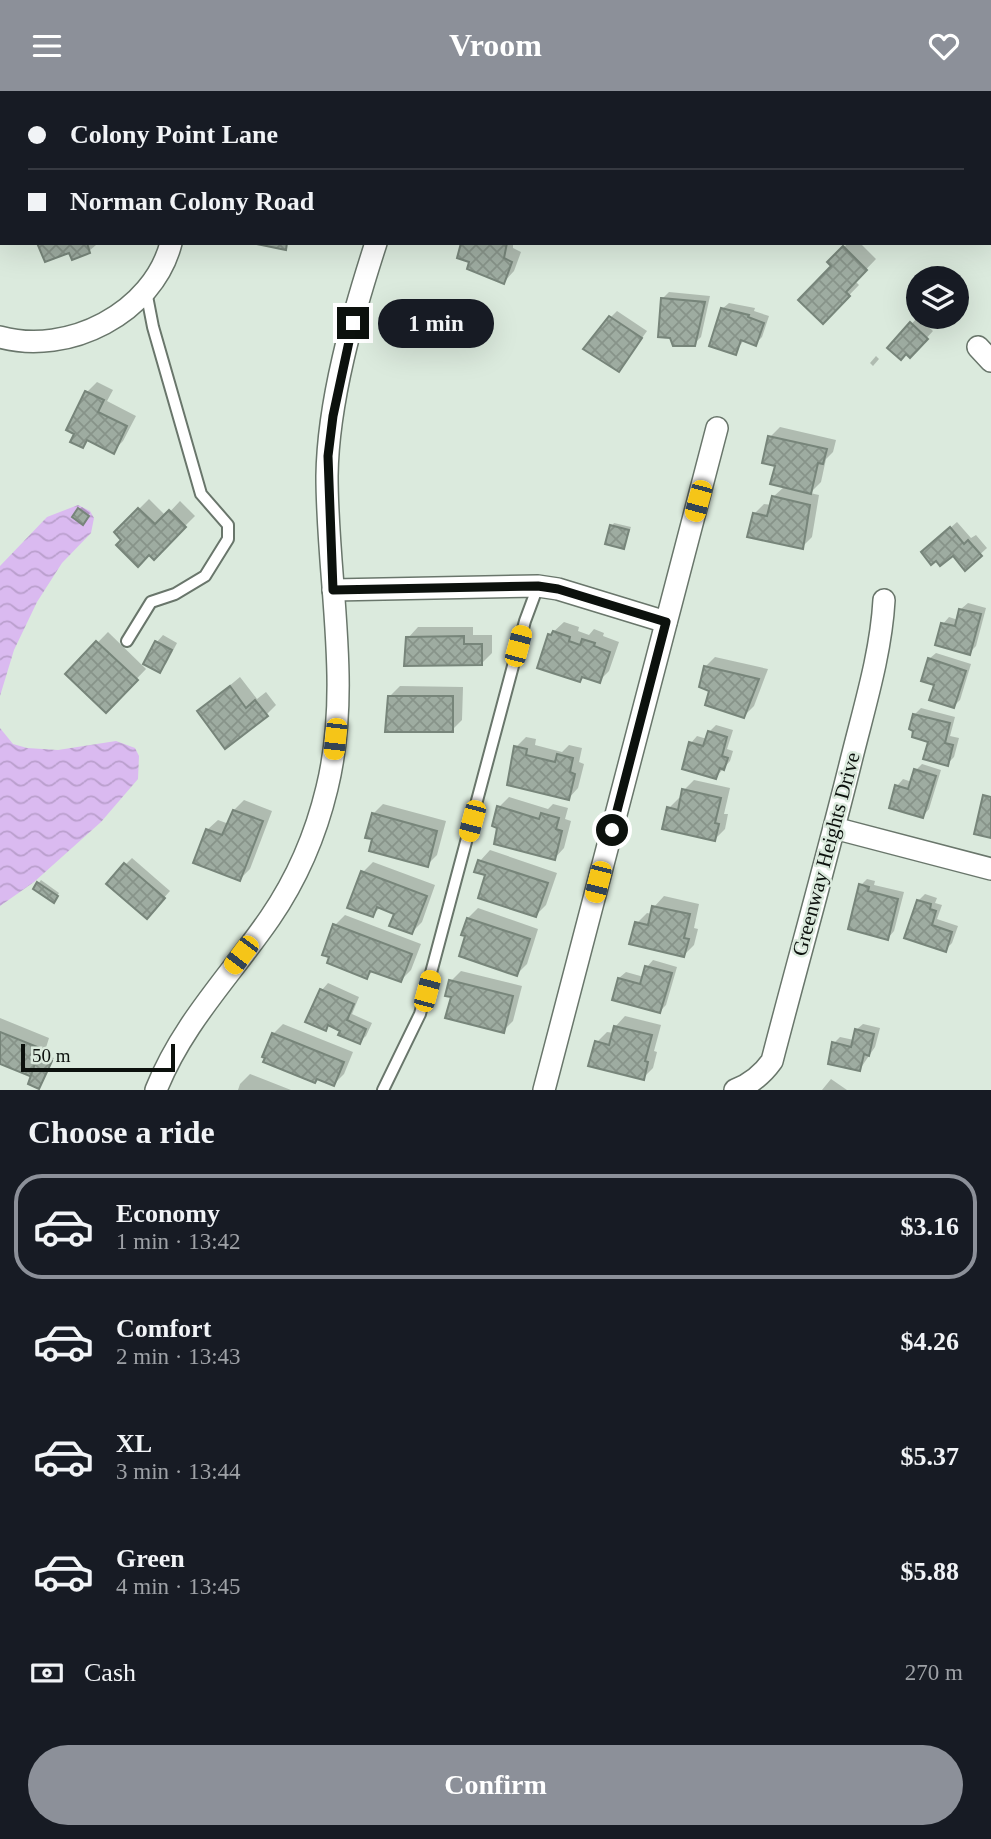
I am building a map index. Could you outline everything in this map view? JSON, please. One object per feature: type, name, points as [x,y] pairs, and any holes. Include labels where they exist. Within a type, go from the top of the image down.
[{"type":"street","points":[[0,337],[28,341],[53,340],[77,335],[106,323],[127,309],[146,291],[159,274],[170,245]]},
{"type":"street","points":[[156,1090],[177,1044],[200,1009],[290,887],[310,843],[327,790],[338,713],[328,456],[347,343],[375,245]]},
{"type":"street","points":[[544,1090],[717,429]]},
{"type":"street","points":[[333,590],[538,586],[558,589],[666,622]]},
{"type":"street","name":"Greenway Heights Drive","points":[[735,1090],[747,1086],[764,1073],[772,1061],[877,656],[884,600]]},
{"type":"street","points":[[834,828],[991,869]]},
{"type":"lane","points":[[127,641],[151,602],[174,594],[205,576],[228,539],[228,525],[201,494],[153,327],[146,291]]},
{"type":"lane","points":[[383,1090],[420,1014],[525,621],[538,586]]},
{"type":"water","points":[[78,505],[90,511],[94,518],[91,533],[62,563],[37,602],[14,650],[0,696],[0,566],[47,517]]},
{"type":"water","points":[[0,728],[13,744],[27,748],[58,750],[116,741],[135,748],[139,756],[138,779],[101,822],[34,882],[0,906]]},
{"type":"building","points":[[38,245],[88,245],[90,253],[72,260],[69,253],[45,262]]},
{"type":"building","points":[[262,245],[287,245],[286,250]]},
{"type":"building","points":[[460,245],[507,245],[504,258],[512,262],[504,284],[467,269],[469,262],[457,258]]},
{"type":"building","points":[[843,246],[867,270],[846,292],[850,296],[823,324],[798,300],[831,266],[827,262]]},
{"type":"building","points":[[661,298],[705,302],[695,346],[673,346],[670,338],[658,337]]},
{"type":"building","points":[[721,308],[749,315],[748,317],[764,323],[756,346],[741,340],[736,355],[709,346]]},
{"type":"building","points":[[609,316],[642,338],[619,372],[583,349]]},
{"type":"building","points":[[906,327],[906,329],[917,329],[928,339],[910,358],[906,354],[901,360],[887,348]]},
{"type":"building","points":[[85,391],[104,400],[98,412],[127,426],[114,454],[87,440],[83,448],[70,442],[74,434],[66,430]]},
{"type":"building","points":[[768,436],[827,449],[823,464],[818,463],[811,494],[770,484],[775,466],[762,463]]},
{"type":"building","points":[[772,496],[810,505],[803,549],[747,537],[753,513],[767,516]]},
{"type":"building","points":[[78,508],[89,516],[83,525],[72,517]]},
{"type":"building","points":[[138,508],[155,524],[169,510],[186,527],[154,560],[149,555],[138,567],[116,545],[121,540],[114,532]]},
{"type":"building","points":[[610,525],[629,530],[624,549],[605,544]]},
{"type":"building","points":[[950,527],[964,544],[968,540],[982,556],[965,571],[953,556],[940,566],[936,561],[931,565],[921,552]]},
{"type":"building","points":[[959,609],[981,614],[970,655],[935,645],[941,623],[955,626]]},
{"type":"building","points":[[553,631],[570,637],[569,641],[580,645],[582,639],[610,652],[600,683],[582,677],[580,682],[537,668],[548,634],[551,635]]},
{"type":"building","points":[[464,636],[464,644],[482,644],[482,665],[404,666],[406,637]]},
{"type":"building","points":[[96,641],[138,680],[106,713],[65,674]]},
{"type":"building","points":[[155,641],[172,650],[160,673],[143,664]]},
{"type":"building","points":[[928,658],[966,671],[954,708],[929,700],[934,685],[921,681]]},
{"type":"building","points":[[704,666],[759,679],[744,718],[705,705],[709,691],[699,687]]},
{"type":"building","points":[[230,686],[246,708],[255,700],[268,716],[225,749],[197,711]]},
{"type":"building","points":[[388,696],[453,696],[453,732],[385,732]]},
{"type":"building","points":[[913,714],[950,723],[945,743],[953,745],[948,766],[923,759],[928,742],[912,737],[913,731],[909,729]]},
{"type":"building","points":[[708,731],[727,737],[722,756],[728,758],[724,770],[720,768],[716,779],[682,769],[689,742],[703,746]]},
{"type":"building","points":[[514,746],[527,749],[526,755],[555,762],[557,754],[573,758],[570,772],[575,774],[569,800],[507,785]]},
{"type":"building","points":[[914,769],[936,776],[923,818],[889,808],[895,785],[908,789]]},
{"type":"building","points":[[682,789],[721,798],[715,823],[719,824],[715,841],[662,829],[667,807],[678,810]]},
{"type":"building","points":[[983,795],[991,797],[991,838],[974,834]]},
{"type":"building","points":[[497,806],[539,819],[541,813],[559,818],[556,829],[562,831],[555,860],[494,844],[497,828],[492,826]]},
{"type":"building","points":[[233,810],[263,821],[240,881],[193,863],[206,829],[222,835]]},
{"type":"building","points":[[372,813],[437,831],[428,867],[369,851],[372,839],[365,838]]},
{"type":"building","points":[[478,860],[548,883],[536,917],[478,898],[485,875],[474,872]]},
{"type":"building","points":[[124,863],[165,898],[147,919],[106,884]]},
{"type":"building","points":[[361,871],[427,896],[412,934],[389,926],[394,914],[377,907],[373,917],[347,908]]},
{"type":"building","points":[[37,882],[58,896],[54,903],[33,889]]},
{"type":"building","points":[[859,884],[869,887],[868,891],[898,899],[888,940],[848,929]]},
{"type":"building","points":[[917,900],[931,904],[930,909],[936,911],[932,925],[952,932],[946,952],[904,938]]},
{"type":"building","points":[[652,906],[690,914],[684,938],[689,939],[684,957],[629,944],[635,922],[648,925]]},
{"type":"building","points":[[467,918],[530,939],[517,976],[459,956],[465,936],[461,935]]},
{"type":"building","points":[[333,924],[412,954],[401,982],[370,971],[367,979],[327,963],[329,957],[322,955]]},
{"type":"building","points":[[645,966],[672,973],[660,1013],[612,1000],[618,978],[640,984]]},
{"type":"building","points":[[449,980],[513,996],[504,1033],[445,1018],[451,997],[445,996]]},
{"type":"building","points":[[320,989],[354,1004],[347,1020],[366,1029],[360,1044],[338,1035],[340,1031],[328,1025],[326,1031],[305,1022]]},
{"type":"building","points":[[614,1026],[652,1035],[645,1061],[648,1062],[644,1080],[588,1066],[595,1041],[609,1045]]},
{"type":"building","points":[[855,1029],[874,1034],[869,1056],[864,1054],[860,1071],[828,1064],[832,1042],[851,1047]]},
{"type":"building","points":[[0,1032],[40,1048],[32,1077],[0,1064]]},
{"type":"building","points":[[272,1033],[344,1062],[334,1086],[317,1079],[315,1083],[263,1062],[265,1058],[262,1057]]},
{"type":"building","points":[[38,1055],[52,1061],[39,1089],[28,1084]]},
{"type":"route","points":[[353,323],[333,416],[328,456],[333,590],[538,586],[558,589],[666,622],[612,830]]}]
